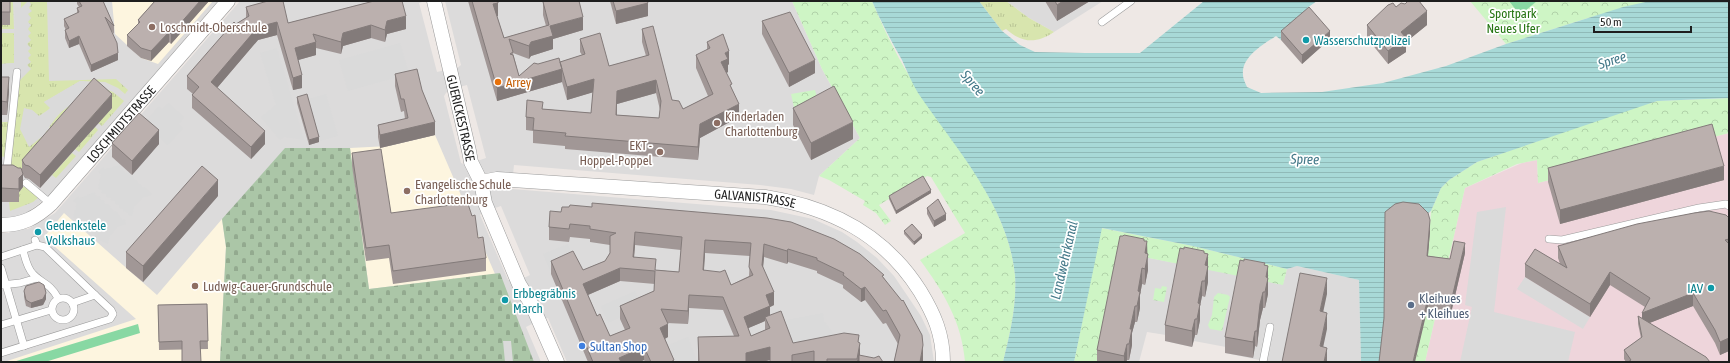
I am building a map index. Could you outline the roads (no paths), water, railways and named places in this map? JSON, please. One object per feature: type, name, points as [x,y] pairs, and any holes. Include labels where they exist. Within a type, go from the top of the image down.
[{"type":"street","name":"LOSCHMIDTSTRASSE","points":[[1,225],[12,225],[29,221],[51,204],[228,1]]},
{"type":"street","name":"GUERICKESTRASSE","points":[[434,1],[470,157],[481,182],[486,207],[519,284],[532,305],[557,362]]},
{"type":"street","name":"GALVANISTRASSE","points":[[481,182],[498,179],[765,197],[791,201],[817,209],[849,223],[874,239],[903,268],[918,288],[936,319],[941,335],[943,362]]},
{"type":"lane","points":[[1102,22],[1130,1]]},
{"type":"lane","points":[[1,163],[10,170],[17,72]]},
{"type":"lane","points":[[26,183],[51,204]]},
{"type":"lane","points":[[1549,239],[1562,240],[1699,208],[1726,204],[1729,206]]},
{"type":"lane","points":[[1,257],[23,250],[36,242],[45,247],[111,310],[113,314],[110,319],[1,353]]},
{"type":"lane","points":[[23,250],[29,268],[37,278],[49,285],[58,298]]},
{"type":"lane","points":[[1,268],[4,285],[24,346]]},
{"type":"lane","points":[[4,285],[20,283],[37,278]]},
{"type":"lane","points":[[72,303],[95,295]]},
{"type":"lane","points":[[65,297],[72,303],[74,312],[69,318],[64,320],[54,317],[51,310],[53,303],[58,298],[65,297]]},
{"type":"lane","points":[[1,325],[51,310]]},
{"type":"lane","points":[[64,320],[68,333]]},
{"type":"lane","points":[[1263,362],[1270,327]]},
{"type":"water","points":[[872,1],[979,1],[1002,31],[1020,45],[1035,52],[1140,53],[1204,1],[1317,1],[1307,8],[1309,16],[1281,40],[1276,36],[1249,57],[1243,68],[1244,80],[1247,87],[1261,93],[1322,92],[1383,83],[1446,66],[1506,44],[1623,7],[1650,1],[1729,1],[1729,98],[1657,101],[1477,162],[1449,180],[1441,188],[1431,211],[1423,217],[1385,222],[1384,328],[1380,362],[1361,362],[1359,280],[1297,266],[1287,269],[1193,246],[1102,228],[1074,362],[1003,362],[1012,319],[1015,297],[1015,275],[1010,249],[1002,225],[991,201],[964,157],[918,93]]},
{"type":"place","name":"Loschmidt-Oberschule","points":[[152,27]]},
{"type":"place","name":"Wasserschutzpolizei","points":[[1306,40]]},
{"type":"place","name":"Arrey","points":[[498,82]]},
{"type":"place","name":"Kinderladen Charlottenburg","points":[[717,123]]},
{"type":"place","name":"EKT - Hoppel-Poppel","points":[[660,152]]},
{"type":"place","name":"Evangelische Schule Charlottenburg","points":[[407,191]]},
{"type":"place","name":"Gedenkstele Volkshaus","points":[[38,232]]},
{"type":"place","name":"Ludwig-Cauer-Grundschule","points":[[195,286]]},
{"type":"place","name":"IAV","points":[[1711,288]]},
{"type":"place","name":"Erbbegräbnis March","points":[[505,300]]},
{"type":"place","name":"Kleihues + Kleihues","points":[[1411,305]]},
{"type":"place","name":"Sultan Shop","points":[[582,346]]},
{"type":"park label","name":"Sportpark Neues Ufer","points":[[1513,20]]},
{"type":"water label","name":"Spree","points":[[1612,60]]},
{"type":"water label","name":"Spree","points":[[973,83]]},
{"type":"water label","name":"Spree","points":[[1305,159]]},
{"type":"water label","name":"Landwehrkanal","points":[[1064,260]]}]
